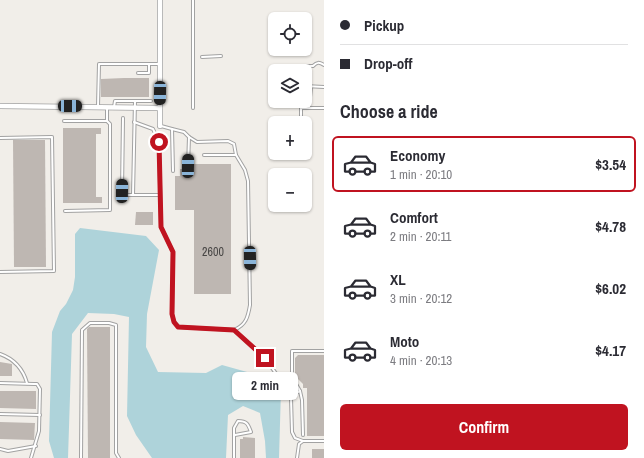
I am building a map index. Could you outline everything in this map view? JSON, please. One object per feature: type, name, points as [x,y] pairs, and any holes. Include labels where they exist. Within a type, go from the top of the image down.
[{"type":"street","points":[[160,0],[160,126]]},
{"type":"street","points":[[0,106],[107,106],[160,108]]},
{"type":"lane","points":[[193,0],[193,108]]},
{"type":"lane","points":[[202,57],[222,56]]},
{"type":"lane","points":[[312,66],[320,62],[324,65]]},
{"type":"lane","points":[[98,106],[99,64],[160,64]]},
{"type":"lane","points":[[138,73],[149,73],[149,64]]},
{"type":"lane","points":[[312,87],[324,87]]},
{"type":"lane","points":[[114,107],[115,101],[150,101]]},
{"type":"lane","points":[[133,195],[135,101]]},
{"type":"lane","points":[[106,121],[107,106]]},
{"type":"lane","points":[[301,116],[301,108],[324,108]]},
{"type":"lane","points":[[123,118],[122,191],[125,195],[160,195]]},
{"type":"lane","points":[[64,121],[106,121],[110,124],[110,210],[65,211]]},
{"type":"lane","points":[[134,122],[153,129],[159,142],[161,227],[173,252],[172,314],[174,322],[178,327],[234,330],[242,327],[247,319],[250,305],[248,181],[245,170],[236,155],[234,144],[228,141],[197,142],[184,132],[160,126]]},
{"type":"lane","points":[[172,129],[173,171]]},
{"type":"lane","points":[[0,138],[52,137],[54,271],[0,272]]},
{"type":"lane","points":[[188,166],[189,137]]},
{"type":"lane","points":[[204,155],[236,155]]},
{"type":"lane","points":[[81,458],[82,330],[90,323],[109,323],[116,325],[116,453],[119,458]]},
{"type":"lane","points":[[234,330],[265,358],[282,382],[291,398],[292,432],[295,438],[304,441],[324,441]]},
{"type":"lane","points":[[303,435],[302,400],[300,391],[292,377],[292,351],[324,351]]},
{"type":"lane","points":[[0,354],[13,360],[19,366],[27,383]]},
{"type":"lane","points":[[0,382],[37,384],[40,388],[40,431],[31,458]]},
{"type":"lane","points":[[291,398],[294,394],[300,391]]},
{"type":"lane","points":[[0,414],[40,415]]},
{"type":"lane","points":[[234,458],[234,428],[238,421],[248,423],[251,432],[235,435]]},
{"type":"lane","points":[[297,458],[299,444],[304,441]]},
{"type":"lane","points":[[0,450],[8,451],[36,446]]},
{"type":"water","points":[[80,228],[146,236],[159,250],[147,314],[146,347],[158,372],[206,373],[222,365],[261,376],[281,389],[279,458],[266,458],[265,441],[260,413],[243,406],[228,415],[226,458],[152,458],[136,435],[127,416],[129,317],[114,314],[88,313],[72,334],[68,458],[54,458],[49,441],[52,332],[60,311],[66,304],[73,290],[75,277],[75,234]]},
{"type":"building","points":[[149,78],[149,97],[101,97],[101,79]]},
{"type":"building","points":[[63,128],[101,128],[101,134],[96,134],[96,197],[102,197],[102,203],[63,203]]},
{"type":"building","points":[[13,140],[45,140],[46,267],[14,267]]},
{"type":"building","points":[[194,164],[231,164],[231,294],[194,294],[194,210],[175,210],[175,176],[180,176],[180,169],[194,169]]},
{"type":"building","points":[[136,212],[153,212],[153,225],[135,225]]},
{"type":"building","points":[[89,327],[110,327],[110,458],[88,458],[87,329]]},
{"type":"building","points":[[298,355],[324,355],[324,436],[307,436],[307,388],[303,388],[303,384],[295,376],[295,358]]},
{"type":"building","points":[[0,362],[12,364],[12,376],[0,376]]},
{"type":"building","points":[[0,391],[36,391],[36,409],[0,408]]},
{"type":"building","points":[[0,422],[35,423],[34,440],[0,439]]},
{"type":"building","points":[[243,437],[255,438],[255,458],[240,458],[240,439],[243,439]]},
{"type":"building","points":[[312,449],[324,449],[324,458],[312,458]]},
{"type":"route","points":[[159,142],[161,227],[173,252],[172,314],[174,322],[178,327],[234,330],[265,358]]}]
